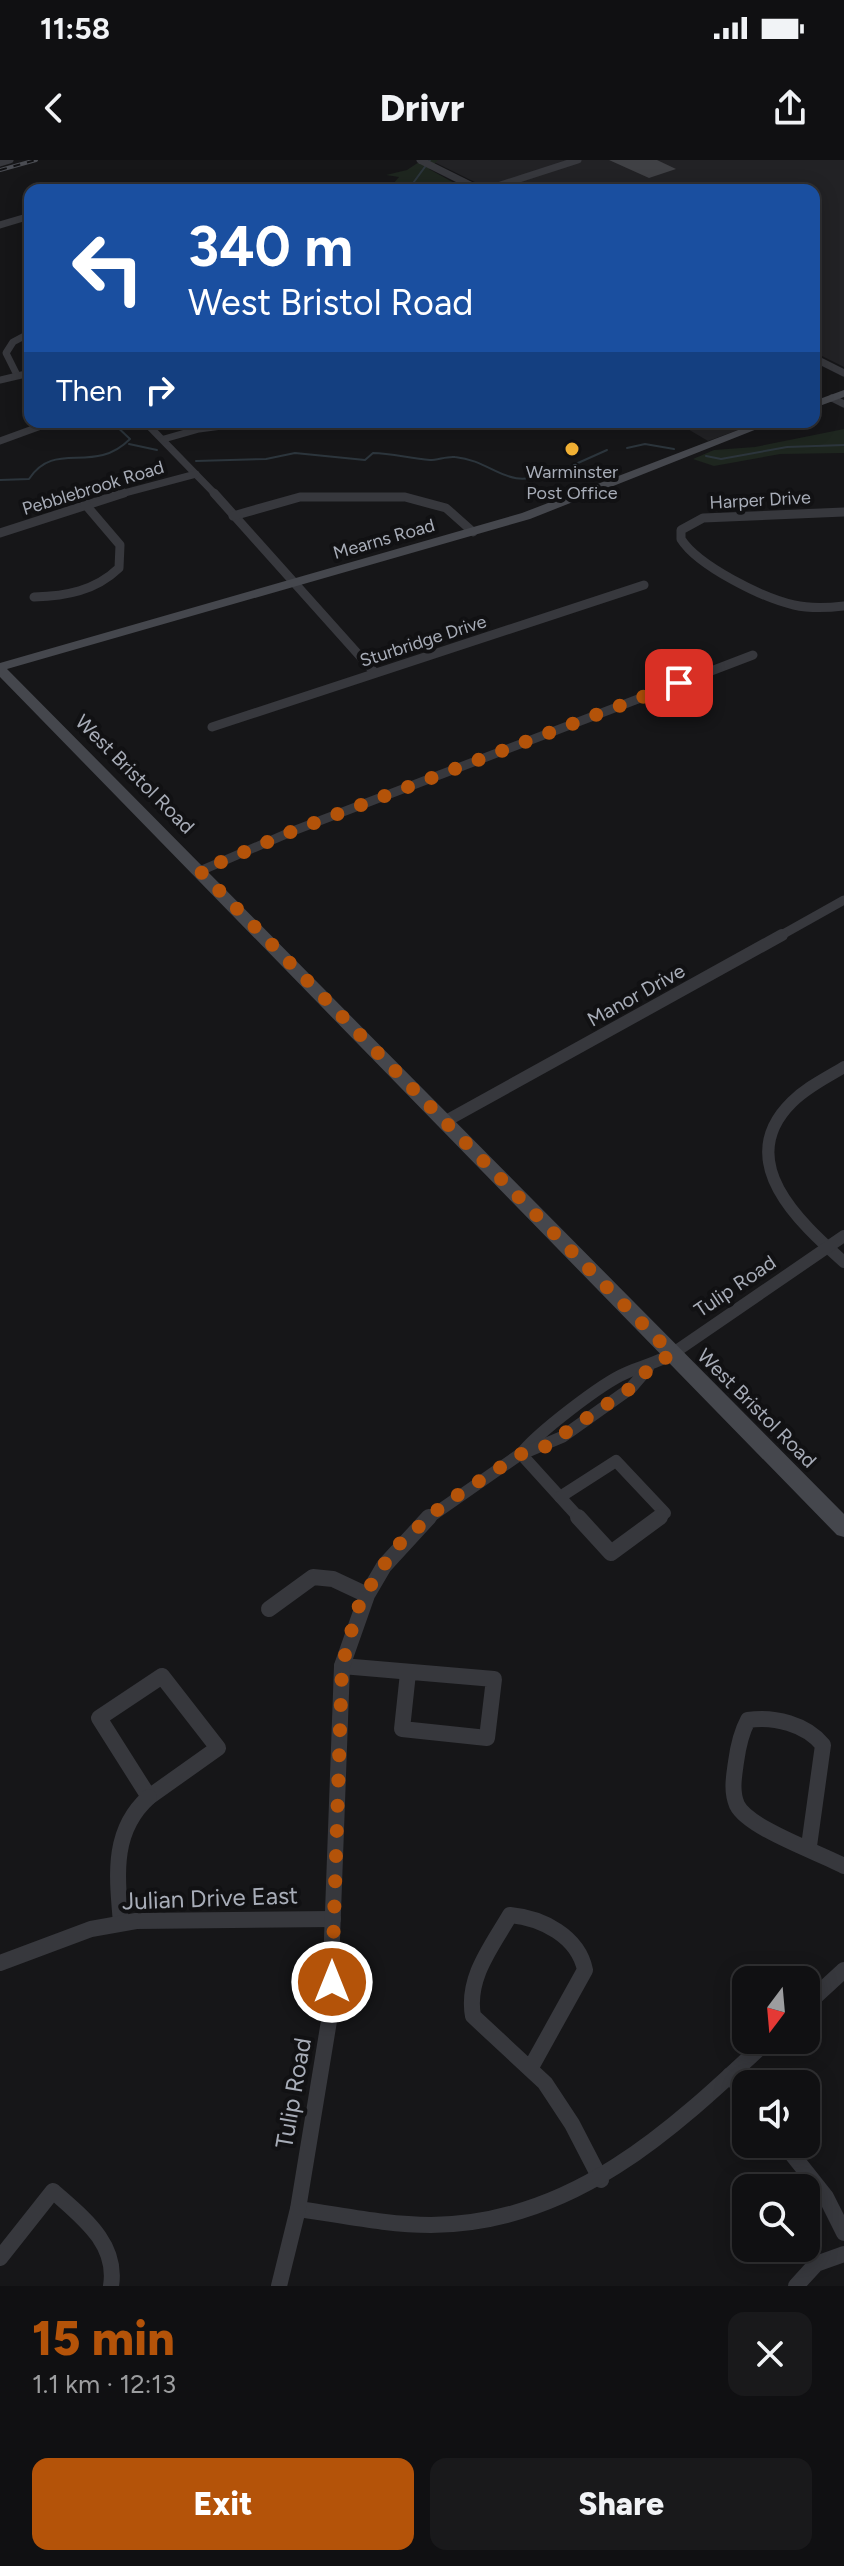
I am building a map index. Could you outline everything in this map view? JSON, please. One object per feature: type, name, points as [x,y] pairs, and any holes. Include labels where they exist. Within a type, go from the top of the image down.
[{"type":"main road","name":"Mearns Road","points":[[0,668],[539,512],[754,428]]},
{"type":"main road","name":"West Bristol Road","points":[[0,668],[844,1528]]},
{"type":"street","points":[[0,163],[10,160]]},
{"type":"street","points":[[501,184],[578,160]]},
{"type":"street","points":[[425,163],[469,184]]},
{"type":"street","points":[[0,225],[24,218]]},
{"type":"street","points":[[17,375],[6,353],[13,342],[24,336]]},
{"type":"street","points":[[820,361],[844,373]]},
{"type":"street","points":[[0,380],[24,374]]},
{"type":"street","points":[[838,395],[844,404]]},
{"type":"street","points":[[0,441],[36,428]]},
{"type":"street","points":[[152,428],[375,673]]},
{"type":"street","points":[[164,439],[207,428]]},
{"type":"street","name":"Pebblebrook Road","points":[[0,533],[85,504],[196,474]]},
{"type":"street","points":[[233,516],[300,497],[405,497],[446,508],[473,532]]},
{"type":"street","points":[[34,597],[79,592],[105,581],[119,568],[120,545],[85,504]]},
{"type":"street","name":"Harper Drive","points":[[844,512],[703,518],[681,530],[681,539],[697,556],[769,599],[815,609],[844,606]]},
{"type":"street","name":"Sturbridge Drive","points":[[212,727],[644,585]]},
{"type":"street","points":[[200,871],[333,815],[753,655]]},
{"type":"street","name":"Manor Drive","points":[[446,1121],[844,900]]},
{"type":"street","points":[[844,1067],[788,1106],[769,1146],[771,1173],[782,1200],[844,1262]]},
{"type":"street","name":"Tulip Road","points":[[279,2286],[298,2209],[329,2021],[342,1666],[357,1610],[365,1594],[386,1559],[414,1528],[521,1454],[543,1448],[570,1431],[641,1381],[648,1368],[844,1236]]},
{"type":"street","points":[[521,1454],[560,1497],[611,1553],[665,1513],[616,1461],[560,1497]]},
{"type":"street","points":[[269,1609],[313,1577],[333,1579],[365,1594]]},
{"type":"street","points":[[342,1666],[494,1679],[487,1738],[402,1729],[408,1673]]},
{"type":"street","points":[[121,1923],[119,1839],[134,1808],[218,1748],[162,1676],[99,1718],[149,1797]]},
{"type":"street","points":[[809,1846],[823,1745],[811,1732],[759,1717],[748,1720],[739,1741],[734,1796],[749,1818],[844,1866]]},
{"type":"street","points":[[530,2069],[585,1970],[585,1961],[569,1942],[529,1918],[510,1915],[473,1985],[469,2003],[481,2025],[558,2099],[601,2180]]},
{"type":"street","name":"Julian Drive East","points":[[0,1963],[91,1929],[121,1923],[333,1919]]},
{"type":"street","points":[[820,1992],[844,1970]]},
{"type":"street","points":[[298,2209],[367,2220],[448,2224],[538,2208],[601,2180],[646,2152],[753,2054]]},
{"type":"street","points":[[795,2158],[826,2197],[844,2233]]},
{"type":"street","points":[[0,2258],[53,2191],[94,2229],[112,2258],[111,2286]]},
{"type":"street","points":[[796,2286],[804,2272],[812,2266],[844,2254]]},
{"type":"shaded area","points":[[422,160],[438,160],[429,169],[456,184],[393,184],[399,177],[386,175],[407,170]]},
{"type":"shaded area","points":[[430,160],[844,160],[844,367],[820,355],[820,184],[479,184]]},
{"type":"shaded area","points":[[686,428],[744,428],[708,441]]},
{"type":"shaded area","points":[[844,429],[844,453],[780,454],[714,466],[693,459],[714,450],[755,447]]},
{"type":"building","points":[[609,160],[657,160],[676,169],[649,178]]},
{"type":"waterway","points":[[412,184],[430,160]]},
{"type":"waterway","points":[[0,480],[29,479],[39,467],[51,461],[102,455],[116,450],[130,439],[118,428]]},
{"type":"waterway","points":[[129,444],[157,450]]},
{"type":"waterway","points":[[627,448],[645,444],[674,449]]},
{"type":"waterway","points":[[706,456],[721,459],[787,447],[844,445]]},
{"type":"waterway","points":[[569,467],[607,450]]},
{"type":"waterway","points":[[196,461],[266,459],[295,453],[365,460],[373,453],[430,460],[455,457],[522,479],[550,472]]},
{"type":"railway","points":[[0,170],[36,160]]},
{"type":"place","name":"Warminster Post Office","points":[[572,449]]},
{"type":"route","points":[[332,1982],[342,1666],[357,1610],[371,1583],[395,1548],[444,1504],[521,1454],[543,1448],[641,1381],[648,1368],[672,1354],[200,871],[293,831],[679,683]]}]
